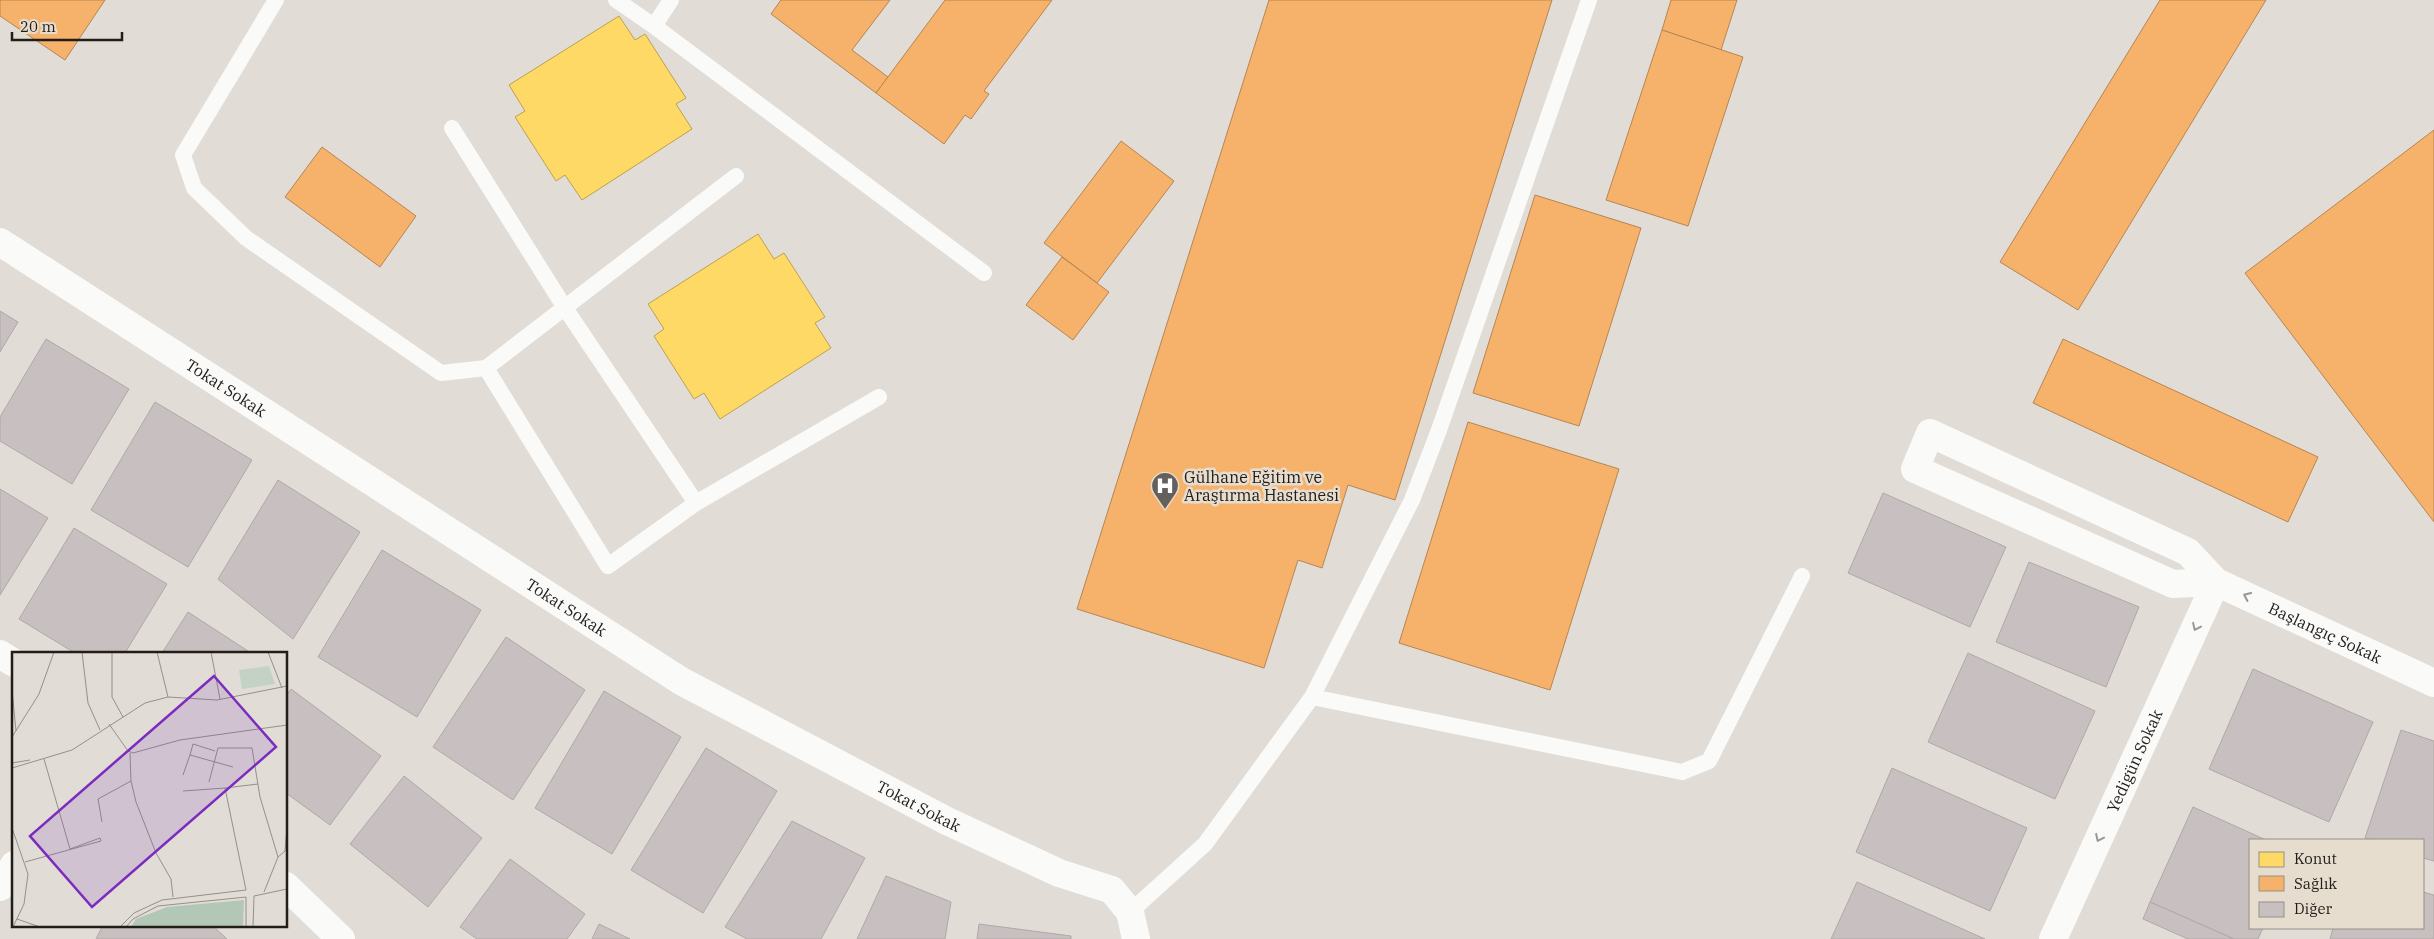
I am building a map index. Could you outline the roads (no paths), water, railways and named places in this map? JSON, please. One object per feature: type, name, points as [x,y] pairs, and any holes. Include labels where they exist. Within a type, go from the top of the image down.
[{"type":"street","name":"Tokat Sokak","points":[[0,242],[680,681],[956,825],[1058,874],[1112,890],[1130,912],[1136,939]]},
{"type":"street","points":[[1930,433],[2188,552],[2216,582],[2173,584],[1915,469],[1930,433]]},
{"type":"street","name":"Başlangıç Sokak","points":[[2216,582],[2434,683]]},
{"type":"street","name":"Yedigün Sokak","points":[[2053,939],[2216,582]]},
{"type":"street","points":[[0,654],[12,662]]},
{"type":"street","points":[[0,888],[12,869]]},
{"type":"street","points":[[288,888],[341,939]]},
{"type":"lane","points":[[276,0],[183,155],[194,188],[246,238],[440,373],[486,368],[736,176]]},
{"type":"lane","points":[[616,0],[654,26],[984,273]]},
{"type":"lane","points":[[654,26],[671,0]]},
{"type":"lane","points":[[1130,912],[1205,844],[1312,697],[1412,500],[1442,421],[1589,0]]},
{"type":"lane","points":[[452,128],[566,308],[696,503]]},
{"type":"lane","points":[[486,368],[608,566],[696,503],[879,397]]},
{"type":"lane","points":[[1312,697],[1682,772],[1709,761],[1802,576]]},
{"type":"place","name":"Gülhane Eğitim ve Araştırma Hastanesi","points":[[1165,510]]}]
